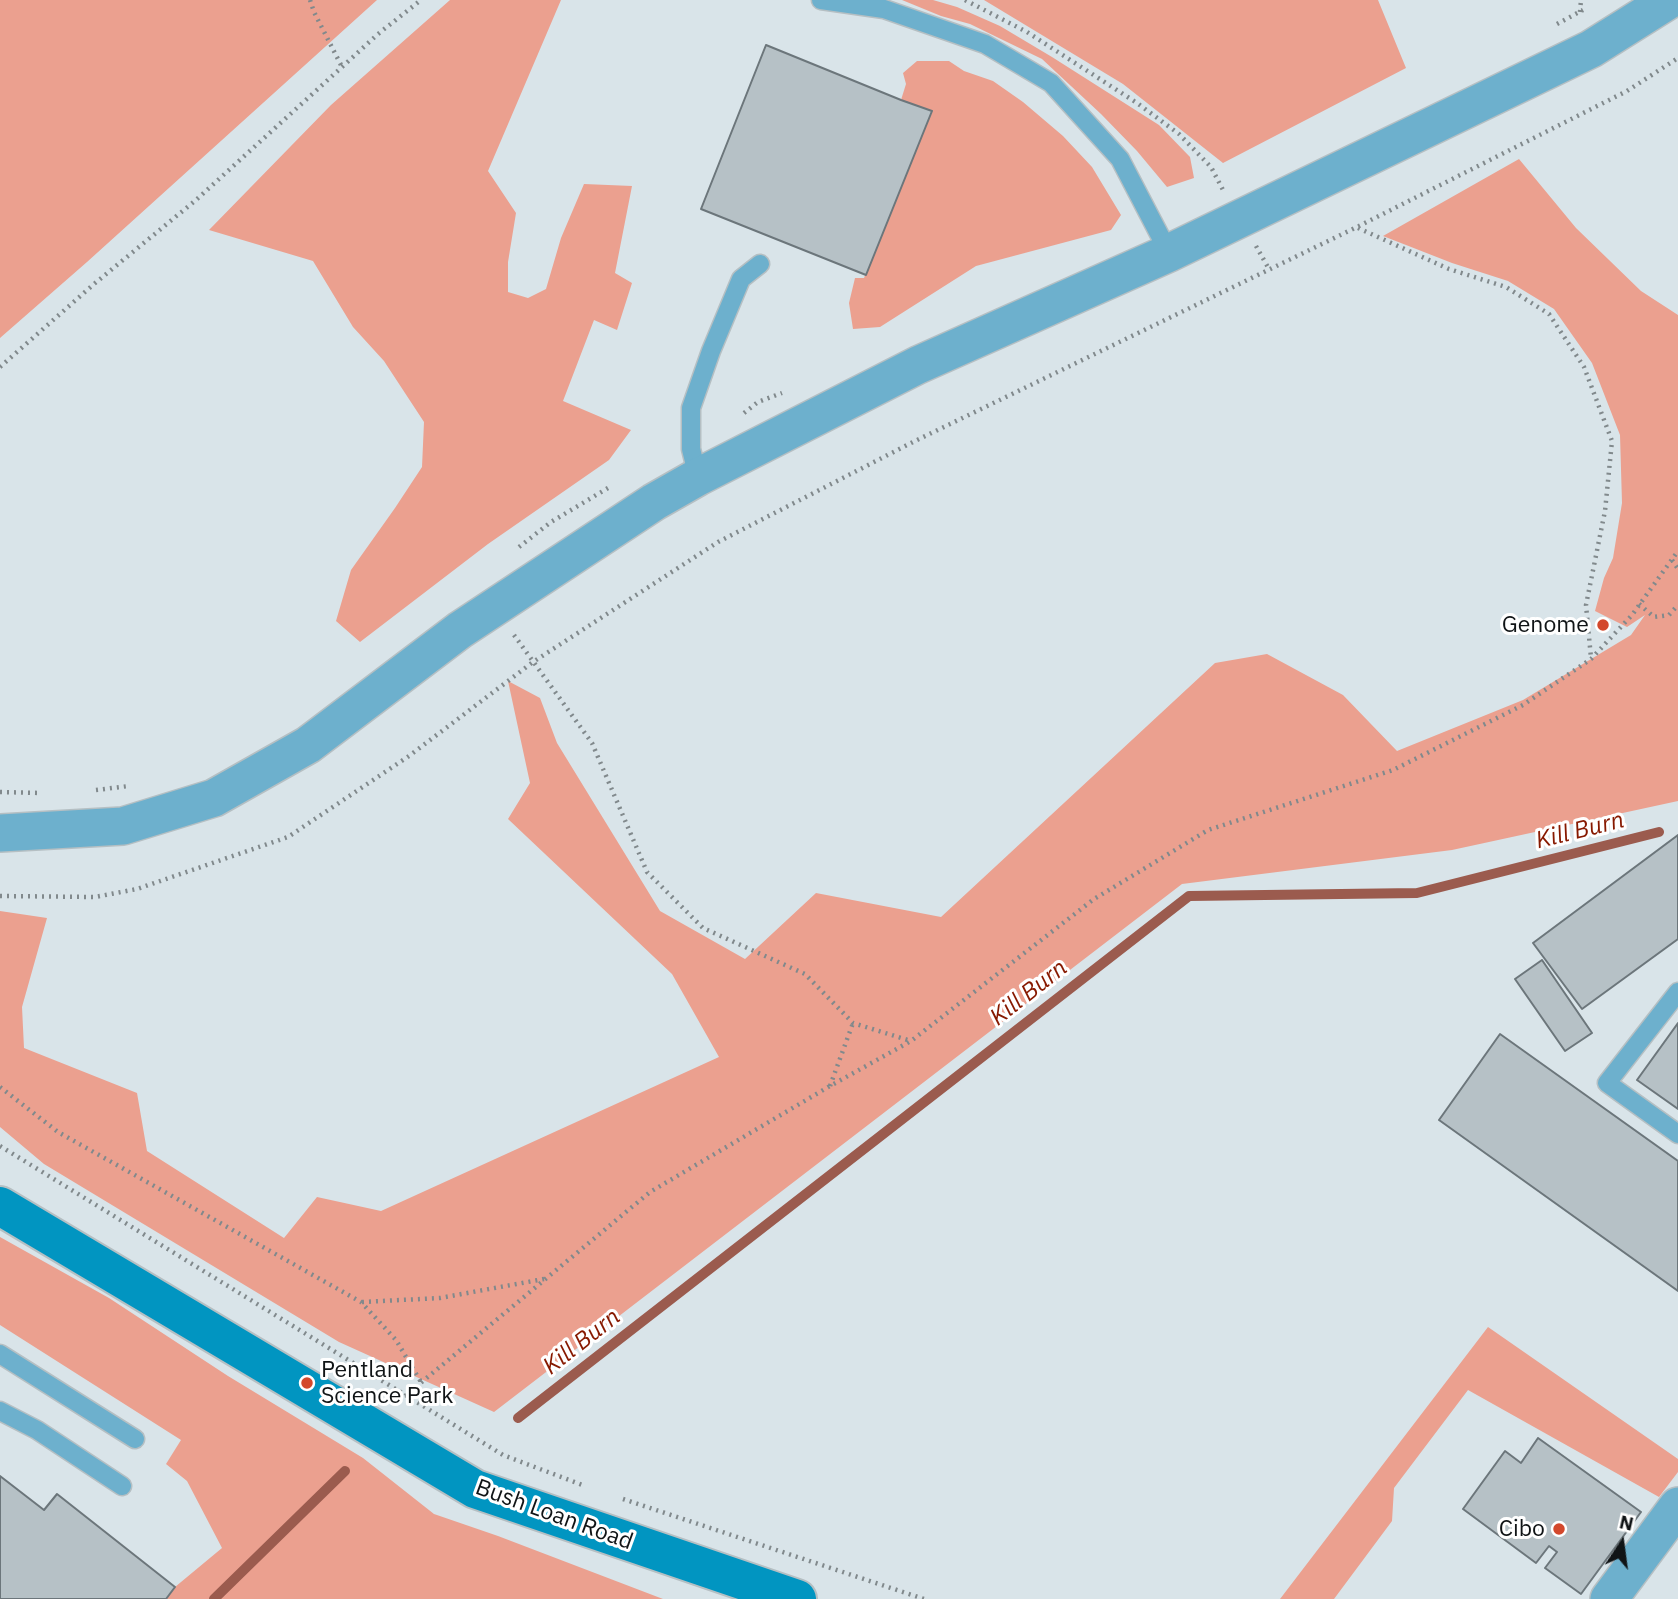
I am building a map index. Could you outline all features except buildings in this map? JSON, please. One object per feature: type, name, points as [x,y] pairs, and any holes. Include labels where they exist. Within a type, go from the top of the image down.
[{"type":"street","points":[[0,833],[123,826],[214,798],[309,746],[460,630],[654,502],[698,477],[918,365],[1169,253],[1591,49],[1669,0]]},
{"type":"street","name":"Bush Loan Road","points":[[0,1206],[475,1489],[797,1599]]},
{"type":"street","points":[[1609,1599],[1678,1506]]},
{"type":"lane","points":[[821,0],[884,9],[985,44],[1051,83],[1120,159],[1169,253]]},
{"type":"lane","points":[[698,477],[691,449],[691,408],[741,279],[760,264]]},
{"type":"lane","points":[[1678,992],[1607,1083],[1678,1134]]},
{"type":"lane","points":[[0,1354],[135,1439]]},
{"type":"lane","points":[[0,1410],[37,1430],[122,1486]]},
{"type":"path","points":[[310,0],[342,67]]},
{"type":"path","points":[[0,367],[94,284],[197,200],[342,67],[421,0]]},
{"type":"path","points":[[965,0],[1027,32],[1138,103],[1178,134],[1211,167],[1223,190]]},
{"type":"path","points":[[1580,12],[1581,0]]},
{"type":"path","points":[[0,896],[95,897],[137,889],[288,837],[409,756],[533,662],[718,542],[915,441],[1357,227],[1627,91],[1678,58]]},
{"type":"path","points":[[1357,227],[1449,269],[1506,287],[1549,314],[1584,367],[1612,442],[1605,511],[1586,605],[1591,659]]},
{"type":"path","points":[[405,1396],[650,1192],[911,1041],[1094,899],[1208,831],[1393,771],[1523,705],[1591,659],[1632,615],[1678,551]]},
{"type":"path","points":[[1672,560],[1678,569]]},
{"type":"path","points":[[1639,604],[1654,617],[1670,615],[1678,605]]},
{"type":"path","points":[[533,662],[592,743],[647,872],[703,928],[805,974],[853,1023],[911,1041]]},
{"type":"path","points":[[90,791],[139,785]]},
{"type":"path","points":[[0,792],[46,793]]},
{"type":"path","points":[[830,1086],[853,1023]]},
{"type":"path","points":[[0,1087],[58,1132],[361,1302],[396,1340],[421,1382]]},
{"type":"path","points":[[0,1146],[503,1455],[590,1488]]},
{"type":"path","points":[[361,1302],[439,1298],[546,1279]]},
{"type":"path","points":[[615,1497],[924,1599]]},
{"type":"shaded area","points":[[0,0],[377,0],[0,338]]},
{"type":"shaded area","points":[[450,0],[561,0],[488,171],[516,213],[508,262],[508,292],[528,298],[546,289],[561,238],[584,184],[632,186],[615,273],[632,283],[617,330],[594,320],[563,401],[631,430],[609,460],[488,544],[360,642],[336,621],[351,570],[422,467],[424,422],[384,361],[353,327],[313,261],[209,230],[331,105]]},
{"type":"shaded area","points":[[902,0],[933,0],[957,7],[1000,26],[1052,57],[1159,125],[1190,157],[1194,178],[1167,187],[1101,114],[1042,59],[970,24],[941,16]]},
{"type":"shaded area","points":[[984,0],[1378,0],[1406,68],[1223,163],[1123,84]]},
{"type":"shaded area","points":[[917,61],[949,61],[964,71],[993,81],[1023,102],[1063,136],[1092,167],[1121,215],[1111,230],[976,266],[880,327],[853,329],[849,303],[855,278],[864,278],[932,112],[901,100],[906,84],[903,73]]},
{"type":"shaded area","points":[[1519,159],[1576,228],[1641,291],[1678,315],[1678,801],[1452,850],[1182,884],[494,1412],[339,1342],[44,1164],[0,1127],[0,911],[47,918],[22,1007],[24,1048],[137,1093],[147,1151],[284,1238],[317,1197],[381,1211],[719,1057],[672,974],[508,819],[530,783],[508,681],[540,698],[557,743],[660,911],[745,959],[816,893],[941,917],[1215,663],[1267,654],[1343,695],[1397,751],[1523,700],[1631,635],[1645,615],[1627,627],[1595,611],[1613,558],[1622,503],[1620,435],[1592,363],[1554,309],[1508,281],[1383,236]]},
{"type":"shaded area","points":[[0,1237],[109,1298],[228,1376],[363,1458],[434,1514],[663,1599],[166,1599],[175,1587],[222,1548],[187,1481],[166,1464],[181,1440],[0,1325]]},
{"type":"shaded area","points":[[1488,1327],[1678,1459],[1678,1472],[1659,1497],[1468,1390],[1394,1488],[1392,1521],[1334,1599],[1280,1599]]},
{"type":"waterway","name":"Kill Burn","points":[[518,1418],[1189,896],[1417,893],[1659,832]]},
{"type":"waterway","name":"Kill Burn","points":[[214,1599],[345,1471]]},
{"type":"place","name":"Genome","points":[[1603,625]]},
{"type":"place","name":"Pentland Science Park","points":[[307,1383]]},
{"type":"place","name":"Cibo","points":[[1559,1529]]}]
